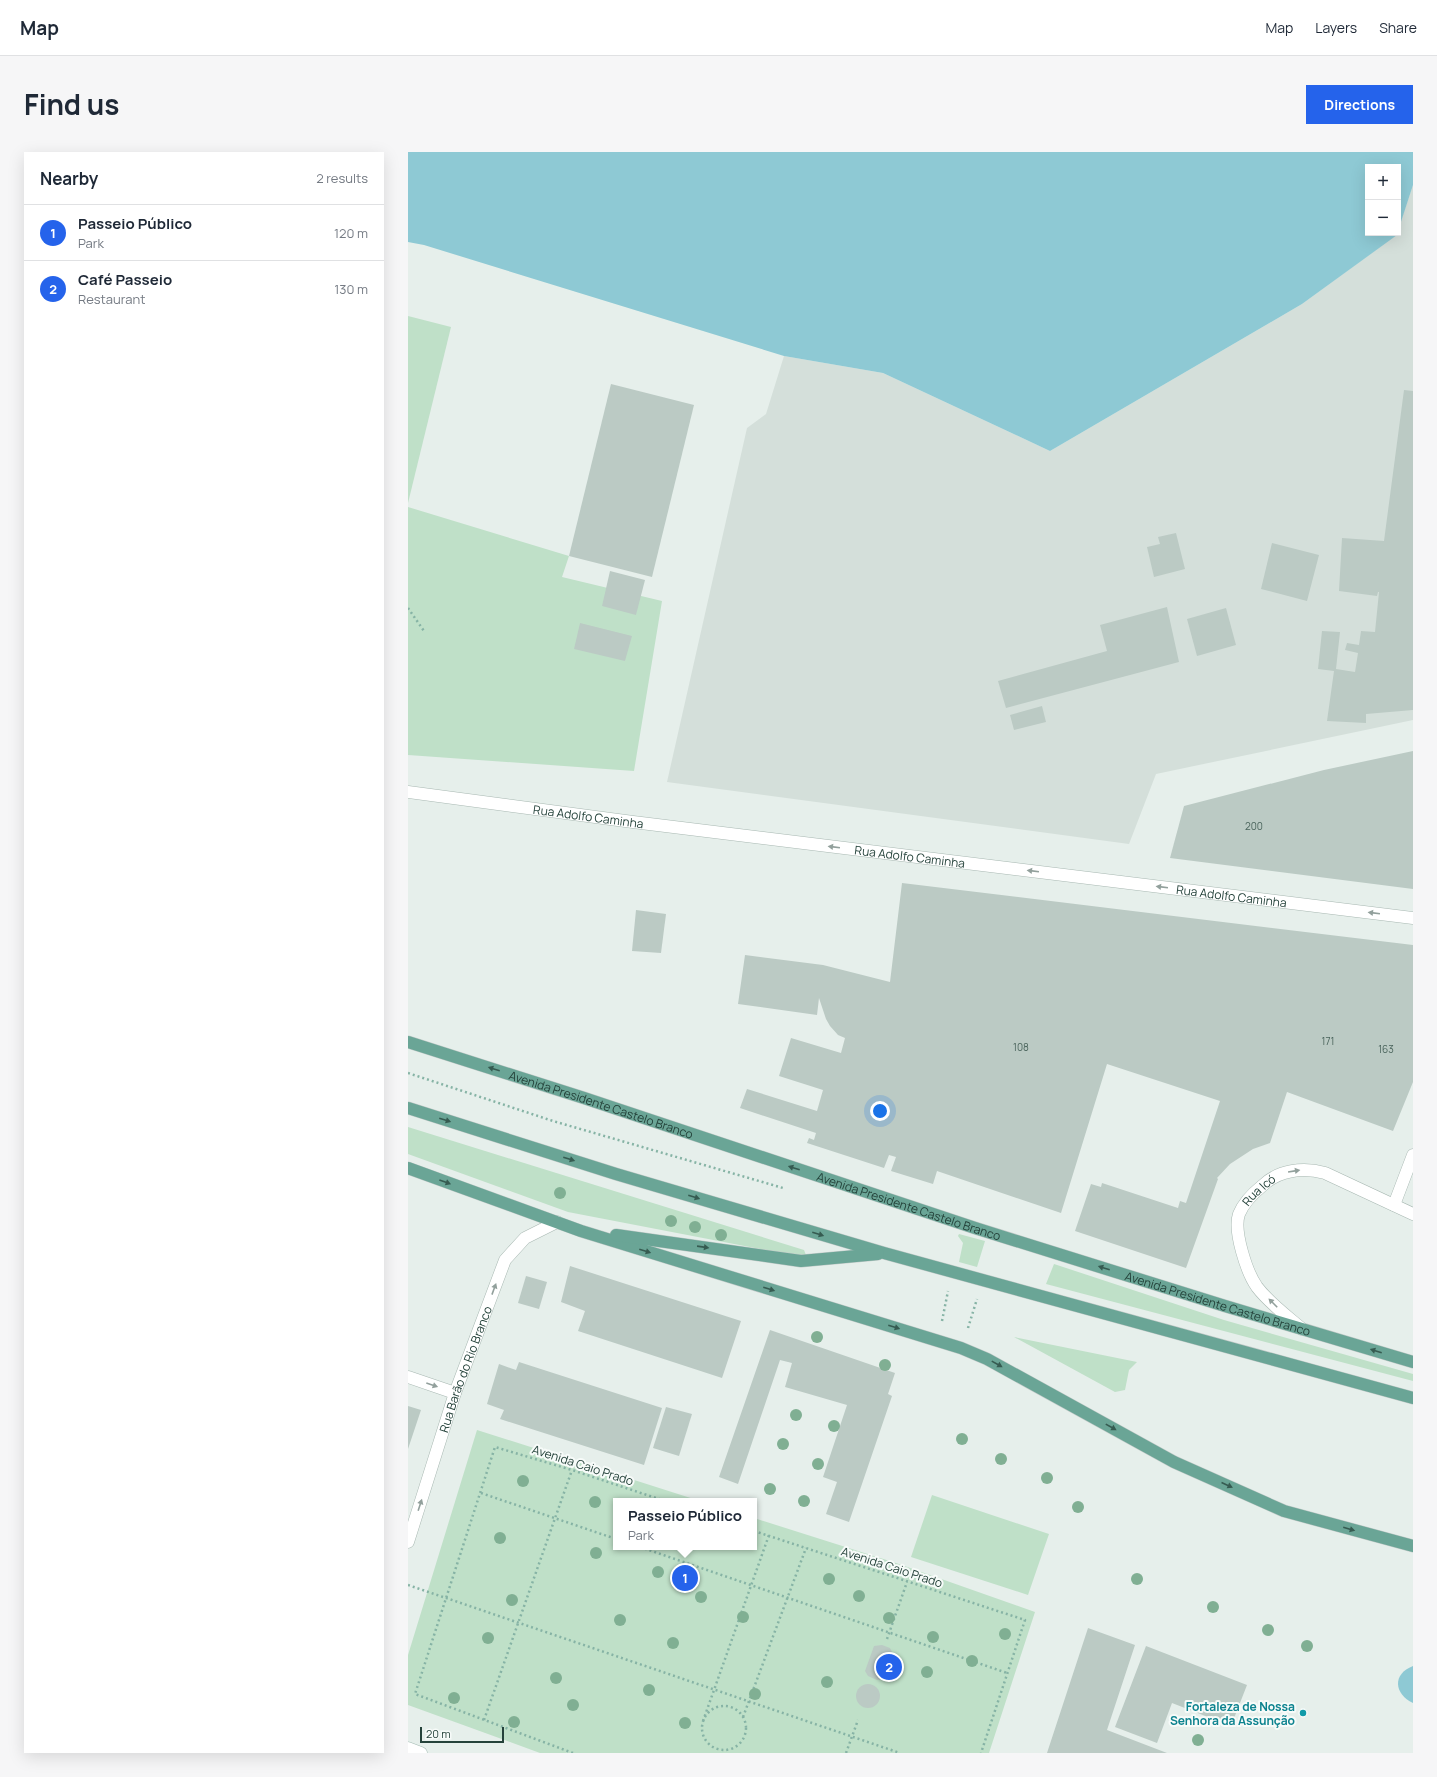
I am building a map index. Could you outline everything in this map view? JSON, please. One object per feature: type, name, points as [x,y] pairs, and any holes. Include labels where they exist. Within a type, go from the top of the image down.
[{"type":"main road","name":"Avenida Presidente Castelo Branco","points":[[408,1042],[584,1098],[975,1228],[1413,1362]]},
{"type":"main road","points":[[408,1108],[616,1174],[884,1253],[1413,1398]]},
{"type":"main road","points":[[408,1168],[581,1231],[962,1348],[987,1359],[1174,1462],[1284,1511],[1413,1546]]},
{"type":"main road","points":[[581,1231],[801,1261],[884,1253]]},
{"type":"street","name":"Rua Adolfo Caminha","points":[[408,792],[641,823],[1413,918]]},
{"type":"street","points":[[1394,1205],[1413,1155]]},
{"type":"street","name":"Rua Icó","points":[[1302,1329],[1274,1305],[1256,1286],[1248,1268],[1238,1237],[1238,1216],[1244,1204],[1267,1181],[1292,1171],[1312,1169],[1325,1173],[1413,1214]]},
{"type":"street","name":"Rua Barão do Rio Branco","points":[[408,1542],[455,1393],[505,1260],[525,1238],[557,1222]]},
{"type":"street","points":[[408,1377],[455,1393]]},
{"type":"street","points":[[408,1748],[421,1753]]},
{"type":"path","points":[[408,608],[424,632]]},
{"type":"path","points":[[408,1073],[553,1121],[790,1190]]},
{"type":"path","points":[[952,1271],[940,1327],[962,1348]]},
{"type":"path","points":[[967,1330],[978,1297]]},
{"type":"path","name":"Avenida Caio Prado","points":[[481,1492],[495,1447],[572,1470],[656,1498]]},
{"type":"path","points":[[484,1720],[572,1470]]},
{"type":"path","points":[[573,1753],[415,1694],[445,1598],[481,1492],[613,1538]]},
{"type":"path","name":"Avenida Caio Prado","points":[[757,1532],[1025,1620],[1007,1673]]},
{"type":"path","points":[[703,1721],[707,1714],[714,1708],[723,1706],[732,1707],[740,1712],[744,1717],[747,1728],[745,1736],[738,1745],[728,1750],[717,1749],[708,1742],[703,1733],[703,1721],[768,1535]]},
{"type":"path","points":[[744,1717],[806,1548]]},
{"type":"path","points":[[649,1550],[1007,1673],[981,1753]]},
{"type":"path","points":[[887,1639],[907,1582]]},
{"type":"path","points":[[408,1585],[900,1753]]},
{"type":"path","points":[[846,1753],[858,1720]]},
{"type":"path","points":[[716,1753],[717,1749]]},
{"type":"shaded area","points":[[1413,185],[1413,720],[1156,774],[1129,844],[667,782],[747,428],[766,414],[784,356],[883,373],[1050,451],[1302,304],[1395,236],[1401,236],[1401,220]]},
{"type":"green space","points":[[408,316],[451,327],[408,503]]},
{"type":"green space","points":[[408,507],[569,556],[562,577],[662,601],[634,771],[408,755]]},
{"type":"green space","points":[[408,1127],[804,1250],[806,1255],[801,1257],[568,1212],[408,1154]]},
{"type":"green space","points":[[959,1234],[985,1241],[977,1267],[959,1262],[963,1243],[958,1236]]},
{"type":"green space","points":[[1054,1264],[1224,1320],[1413,1374],[1413,1381],[1046,1284]]},
{"type":"green space","points":[[1014,1337],[1137,1362],[1129,1370],[1125,1390],[1115,1392]]},
{"type":"green space","points":[[477,1430],[691,1498],[613,1498],[613,1550],[757,1550],[757,1519],[896,1563],[1035,1612],[989,1753],[540,1753],[408,1705],[408,1655]]},
{"type":"green space","points":[[932,1495],[1049,1534],[1028,1595],[911,1557]]},
{"type":"water","points":[[408,152],[1413,152],[1413,185],[1401,222],[1401,164],[1365,164],[1365,236],[1396,236],[1302,304],[1050,451],[883,373],[784,356],[424,245],[408,242]]},
{"type":"water","points":[[1413,1666],[1413,1703],[1402,1695],[1398,1684],[1401,1674]]},
{"type":"building","points":[[611,384],[694,405],[652,577],[569,556]]},
{"type":"building","points":[[1404,390],[1413,391],[1413,710],[1366,714],[1366,723],[1327,721],[1334,671],[1318,669],[1322,631],[1340,632],[1336,669],[1355,672],[1358,653],[1345,650],[1347,643],[1359,645],[1361,631],[1375,632],[1379,592],[1377,596],[1339,591],[1342,538],[1384,541]]},
{"type":"building","points":[[1176,533],[1185,569],[1154,577],[1147,547],[1160,544],[1158,537]]},
{"type":"building","points":[[1272,543],[1319,555],[1307,601],[1261,589]]},
{"type":"building","points":[[610,571],[645,580],[636,615],[602,606]]},
{"type":"building","points":[[1167,607],[1179,662],[1006,708],[998,681],[1107,651],[1100,625]]},
{"type":"building","points":[[1226,608],[1236,645],[1197,656],[1187,619]]},
{"type":"building","points":[[580,623],[632,636],[625,661],[574,649]]},
{"type":"building","points":[[1042,706],[1046,722],[1014,730],[1010,715]]},
{"type":"building","points":[[1413,751],[1413,889],[1170,858],[1184,806],[1324,770]]},
{"type":"building","points":[[902,883],[1413,945],[1413,1082],[1393,1131],[1287,1092],[1270,1143],[1253,1149],[1230,1164],[1217,1178],[1218,1179],[1186,1268],[1075,1231],[1091,1184],[1101,1187],[1102,1183],[1178,1208],[1180,1201],[1186,1203],[1220,1101],[1107,1064],[1061,1213],[937,1171],[933,1184],[891,1171],[896,1157],[889,1155],[884,1168],[807,1143],[809,1138],[814,1140],[816,1133],[740,1108],[747,1089],[817,1111],[823,1090],[779,1076],[791,1038],[841,1053],[845,1038],[838,1035],[830,1026],[819,998],[817,1015],[738,1004],[745,955],[823,965],[890,982]]},
{"type":"building","points":[[636,910],[666,914],[661,953],[632,951]]},
{"type":"building","points":[[570,1266],[741,1321],[722,1378],[578,1331],[585,1311],[561,1302]]},
{"type":"building","points":[[526,1276],[547,1282],[539,1309],[518,1303]]},
{"type":"building","points":[[770,1330],[895,1373],[888,1394],[892,1396],[849,1522],[826,1514],[837,1482],[823,1477],[847,1405],[785,1387],[792,1363],[780,1360],[738,1484],[719,1477]]},
{"type":"building","points":[[519,1362],[662,1408],[644,1465],[500,1419],[504,1410],[487,1404],[499,1364],[516,1370]]},
{"type":"building","points":[[408,1406],[421,1410],[408,1449]]},
{"type":"building","points":[[666,1407],[692,1414],[679,1456],[653,1448]]},
{"type":"building","points":[[1088,1628],[1135,1645],[1107,1730],[1167,1753],[1047,1753]]},
{"type":"building","points":[[882,1645],[890,1648],[894,1656],[885,1679],[877,1680],[868,1676],[865,1671],[874,1646]]},
{"type":"building","points":[[1146,1646],[1247,1685],[1231,1726],[1172,1703],[1157,1743],[1115,1727]]},
{"type":"building","points":[[868,1684],[873,1685],[879,1691],[879,1701],[873,1707],[868,1708],[863,1707],[857,1701],[856,1696],[857,1691],[863,1685]]},
{"type":"place","name":"Passeio Público","points":[[685,1578]]},
{"type":"place","name":"Café Passeio","points":[[889,1667]]},
{"type":"place","name":"Fortaleza de Nossa Senhora da Assunção","points":[[1303,1713]]}]
